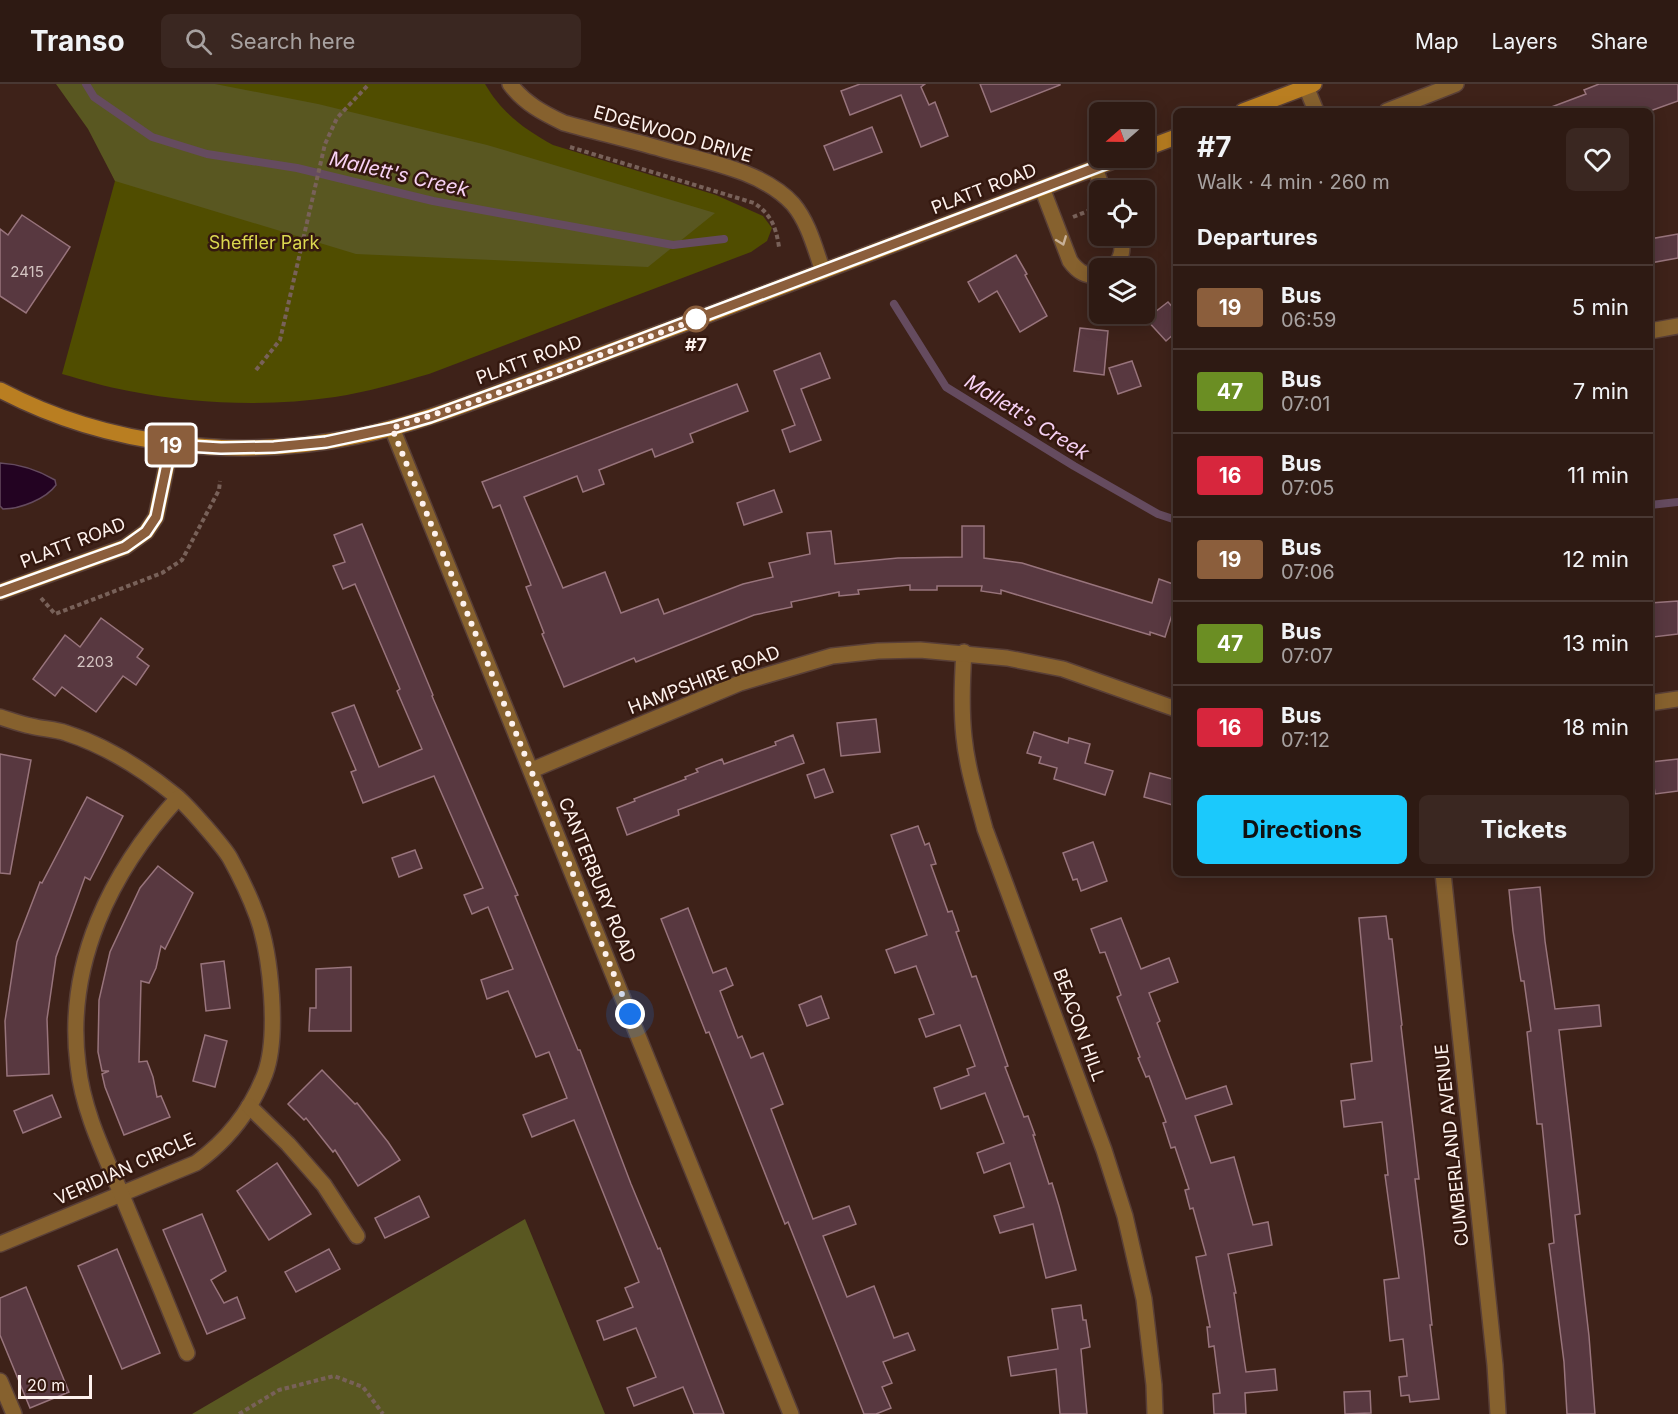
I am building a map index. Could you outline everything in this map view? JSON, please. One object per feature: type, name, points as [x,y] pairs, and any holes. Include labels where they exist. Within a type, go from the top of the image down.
[{"type":"main road","points":[[1250,108],[1308,85]]},
{"type":"main road","points":[[1155,145],[1173,138]]},
{"type":"main road","name":"PLATT ROAD","points":[[0,592],[115,551],[141,538],[156,517],[171,445],[221,448],[274,447],[326,442],[392,428],[527,382],[1095,168]]},
{"type":"main road","points":[[0,390],[42,409],[94,427],[171,445]]},
{"type":"street","name":"EDGEWOOD DRIVE","points":[[510,84],[516,93],[539,111],[564,123],[733,168],[772,187],[792,203],[807,225],[823,271]]},
{"type":"street","points":[[1395,108],[1456,84]]},
{"type":"street","points":[[1308,85],[1315,108]]},
{"type":"street","points":[[1095,168],[1099,180]]},
{"type":"street","points":[[1042,188],[1070,261],[1076,270],[1089,275]]},
{"type":"street","points":[[1653,330],[1678,326]]},
{"type":"street","name":"CANTERBURY ROAD","points":[[392,428],[791,1414]]},
{"type":"street","name":"HAMPSHIRE ROAD","points":[[532,770],[740,683],[785,668],[832,657],[878,651],[964,652],[1007,658],[1063,669],[1173,709]]},
{"type":"street","name":"BEACON HILL","points":[[964,652],[962,700],[964,739],[970,777],[985,829],[1104,1150],[1125,1216],[1144,1299],[1155,1414]]},
{"type":"street","points":[[1653,703],[1678,699]]},
{"type":"street","name":"VERIDIAN CIRCLE","points":[[0,717],[29,726],[64,732],[97,743],[178,798],[230,856],[258,917],[270,974],[273,1025],[265,1072],[249,1106],[233,1130],[213,1151],[196,1163],[0,1244]]},
{"type":"street","points":[[178,798],[156,822],[126,866],[102,910],[82,964],[75,1014],[78,1066],[90,1120],[187,1353]]},
{"type":"street","name":"CUMBERLAND AVENUE","points":[[1443,876],[1495,1365],[1498,1414]]},
{"type":"street","points":[[249,1106],[288,1144],[324,1185],[357,1236]]},
{"type":"street","points":[[0,1381],[14,1414]]},
{"type":"path","points":[[255,370],[280,340],[325,144],[337,118],[369,84]]},
{"type":"path","points":[[568,147],[754,203],[772,219],[779,247]]},
{"type":"path","points":[[1072,217],[1089,211]]},
{"type":"path","points":[[55,614],[162,573],[182,560],[219,490],[220,481]]},
{"type":"path","points":[[239,1414],[279,1390],[334,1376],[363,1387],[383,1414]]},
{"type":"green space","name":"Sheffler Park","points":[[72,84],[485,84],[506,112],[553,145],[716,195],[763,216],[772,228],[767,241],[751,252],[429,374],[359,393],[284,402],[232,403],[180,399],[120,389],[62,374],[115,181]]},
{"type":"shaded area","points":[[56,84],[215,84],[318,104],[487,145],[715,213],[648,267],[356,254],[115,181],[88,129]]},
{"type":"shaded area","points":[[0,463],[35,470],[55,480],[56,485],[46,495],[32,502],[3,509],[0,506]]},
{"type":"shaded area","points":[[525,1219],[605,1414],[192,1414]]},
{"type":"building","points":[[860,84],[925,84],[921,87],[929,105],[935,102],[948,136],[921,147],[901,95],[850,115],[841,91]]},
{"type":"building","points":[[980,84],[1060,84],[1060,85],[991,112]]},
{"type":"building","points":[[1599,84],[1678,84],[1678,101],[1653,110],[1653,108],[1549,108],[1586,94],[1584,90]]},
{"type":"building","points":[[872,127],[882,152],[834,170],[824,146]]},
{"type":"building","points":[[22,215],[70,247],[26,313],[0,296],[0,229],[8,235]]},
{"type":"building","points":[[1678,234],[1678,258],[1653,262],[1653,238]]},
{"type":"building","points":[[1016,255],[1047,316],[1020,332],[997,291],[979,302],[968,282]]},
{"type":"building","points":[[1168,302],[1173,308],[1173,335],[1166,341],[1151,324],[1155,324],[1155,312]]},
{"type":"building","points":[[1080,328],[1108,331],[1104,375],[1074,371]]},
{"type":"building","points":[[820,353],[830,378],[801,389],[821,440],[790,452],[782,430],[795,425],[774,371]]},
{"type":"building","points":[[1132,361],[1141,386],[1118,394],[1109,368]]},
{"type":"building","points":[[737,384],[748,411],[690,434],[693,442],[655,457],[652,449],[599,470],[604,484],[583,492],[577,476],[524,497],[563,588],[605,572],[621,613],[658,599],[664,614],[743,584],[773,577],[769,563],[810,554],[807,533],[831,531],[835,564],[898,558],[962,557],[962,526],[984,526],[984,558],[1022,563],[1152,603],[1159,579],[1173,584],[1173,612],[1165,637],[1150,632],[1150,635],[1001,590],[1001,594],[981,591],[982,586],[937,586],[937,590],[910,590],[910,585],[858,590],[859,594],[839,596],[839,592],[791,602],[792,607],[754,615],[636,662],[634,658],[564,687],[542,634],[544,633],[526,587],[531,585],[500,505],[493,508],[482,482]]},
{"type":"building","points":[[774,490],[782,512],[744,525],[737,503]]},
{"type":"building","points":[[362,524],[432,696],[518,895],[515,896],[578,1050],[580,1050],[631,1184],[658,1249],[660,1248],[724,1414],[694,1414],[683,1387],[634,1406],[627,1388],[656,1377],[636,1328],[604,1340],[597,1321],[633,1307],[625,1288],[639,1282],[574,1120],[532,1137],[523,1115],[567,1098],[549,1052],[536,1057],[508,991],[487,999],[481,980],[513,969],[488,907],[472,914],[464,895],[483,888],[434,776],[363,803],[351,772],[356,770],[332,713],[354,705],[379,767],[422,749],[397,691],[400,689],[355,584],[343,589],[333,566],[345,562],[334,535]]},
{"type":"building","points":[[1678,601],[1678,634],[1653,637],[1653,603]]},
{"type":"building","points":[[101,618],[143,649],[137,657],[149,666],[136,685],[123,676],[96,712],[62,687],[55,696],[33,679],[65,635],[80,647]]},
{"type":"building","points":[[876,719],[880,752],[841,756],[837,723]]},
{"type":"building","points":[[1034,732],[1068,743],[1069,738],[1090,744],[1085,763],[1113,771],[1105,795],[1054,779],[1057,768],[1039,763],[1041,757],[1027,753]]},
{"type":"building","points":[[793,735],[804,763],[678,810],[679,815],[627,835],[617,808],[686,779],[685,777],[698,772],[696,769],[722,759],[724,764],[776,745],[775,742]]},
{"type":"building","points":[[0,754],[31,760],[10,874],[0,873]]},
{"type":"building","points":[[1678,759],[1678,791],[1655,794],[1653,762]]},
{"type":"building","points":[[824,769],[833,792],[815,798],[807,775]]},
{"type":"building","points":[[1150,773],[1173,779],[1173,805],[1144,797]]},
{"type":"building","points":[[87,797],[123,816],[90,880],[85,877],[56,957],[47,1019],[49,1074],[7,1076],[5,1021],[17,942],[40,882],[42,883]]},
{"type":"building","points":[[918,826],[925,845],[929,843],[936,864],[931,865],[948,912],[952,911],[959,931],[956,932],[972,977],[976,976],[1008,1066],[1005,1067],[1024,1117],[1028,1116],[1035,1135],[1033,1135],[1049,1184],[1052,1183],[1059,1206],[1076,1270],[1046,1278],[1033,1224],[1000,1233],[994,1216],[1024,1207],[1010,1163],[984,1173],[977,1153],[1004,1143],[985,1093],[941,1109],[934,1088],[969,1075],[967,1069],[975,1066],[960,1025],[926,1037],[919,1019],[934,1014],[916,966],[895,973],[886,950],[927,935],[891,835]]},
{"type":"building","points":[[1093,842],[1107,881],[1081,891],[1077,879],[1073,880],[1063,853]]},
{"type":"building","points":[[415,850],[422,868],[399,877],[392,858]]},
{"type":"building","points":[[158,866],[193,893],[165,949],[161,946],[156,968],[149,983],[141,981],[139,1062],[147,1061],[157,1097],[161,1096],[170,1117],[124,1135],[102,1074],[109,1071],[102,1071],[98,1052],[99,1000],[110,952],[140,888]]},
{"type":"building","points":[[1540,887],[1555,1009],[1599,1005],[1601,1026],[1559,1030],[1580,1214],[1575,1215],[1589,1336],[1595,1414],[1567,1414],[1564,1362],[1549,1244],[1554,1243],[1542,1124],[1537,1124],[1527,1032],[1531,1031],[1524,981],[1521,981],[1513,931],[1509,890]]},
{"type":"building","points":[[688,908],[713,973],[726,968],[733,985],[720,991],[738,1038],[742,1036],[751,1058],[763,1053],[783,1104],[771,1109],[813,1219],[849,1206],[856,1224],[823,1236],[847,1297],[874,1286],[894,1338],[908,1333],[915,1350],[883,1362],[892,1383],[882,1387],[891,1408],[876,1414],[864,1414],[788,1222],[785,1224],[709,1032],[706,1033],[661,919]]},
{"type":"building","points":[[1386,916],[1389,939],[1392,939],[1419,1179],[1415,1179],[1439,1399],[1410,1402],[1409,1395],[1401,1396],[1399,1377],[1407,1376],[1403,1339],[1390,1341],[1384,1280],[1399,1278],[1385,1175],[1388,1175],[1382,1122],[1344,1127],[1341,1101],[1355,1099],[1351,1064],[1372,1061],[1359,918]]},
{"type":"building","points":[[1121,918],[1141,969],[1169,958],[1178,982],[1149,993],[1160,1021],[1157,1023],[1186,1099],[1226,1086],[1232,1104],[1195,1116],[1211,1163],[1234,1157],[1253,1225],[1268,1222],[1272,1245],[1228,1254],[1236,1293],[1234,1293],[1246,1372],[1275,1369],[1277,1390],[1245,1393],[1246,1414],[1214,1414],[1213,1394],[1220,1393],[1214,1346],[1209,1347],[1207,1327],[1210,1327],[1196,1257],[1206,1255],[1193,1208],[1190,1209],[1185,1190],[1189,1189],[1175,1147],[1171,1148],[1163,1123],[1166,1122],[1149,1076],[1146,1077],[1138,1058],[1140,1057],[1117,997],[1121,995],[1105,952],[1100,953],[1091,929]]},
{"type":"building","points":[[224,961],[230,1008],[206,1011],[201,964]]},
{"type":"building","points":[[351,967],[351,1031],[309,1031],[310,1008],[316,1008],[316,969]]},
{"type":"building","points":[[821,996],[829,1018],[807,1026],[799,1005]]},
{"type":"building","points":[[205,1035],[227,1041],[215,1087],[193,1081]]},
{"type":"building","points":[[322,1070],[355,1104],[357,1103],[400,1160],[358,1186],[335,1150],[333,1152],[306,1118],[304,1120],[288,1104]]},
{"type":"building","points":[[52,1095],[61,1117],[23,1133],[14,1111]]},
{"type":"building","points":[[277,1163],[311,1214],[269,1240],[237,1191]]},
{"type":"building","points":[[419,1196],[429,1217],[385,1238],[375,1218]]},
{"type":"building","points":[[202,1214],[226,1271],[211,1280],[224,1303],[237,1297],[245,1318],[207,1334],[163,1230]]},
{"type":"building","points":[[117,1249],[160,1353],[122,1369],[78,1266]]},
{"type":"building","points":[[329,1249],[340,1269],[296,1292],[285,1272]]},
{"type":"building","points":[[26,1287],[69,1392],[30,1408],[0,1335],[0,1298]]},
{"type":"building","points":[[1081,1305],[1090,1347],[1081,1349],[1087,1414],[1060,1414],[1056,1369],[1011,1376],[1008,1357],[1058,1349],[1052,1309]]},
{"type":"building","points":[[1370,1391],[1371,1413],[1345,1414],[1344,1392]]},
{"type":"waterway","name":"Mallett's Creek","points":[[86,84],[94,97],[152,137],[207,154],[297,168],[433,201],[673,245],[724,239]]},
{"type":"waterway","name":"Mallett's Creek","points":[[894,304],[946,387],[1074,466],[1158,514],[1173,519]]},
{"type":"waterway","name":"Mallett's Creek","points":[[1653,505],[1678,502]]},
{"type":"bus line","name":"19","points":[[0,592],[115,551],[141,538],[156,517],[171,445],[221,448],[274,447],[326,442],[392,428],[430,417],[700,318],[1095,168]]},
{"type":"place","name":"#7","points":[[696,319]]},
{"type":"route","points":[[630,1014],[392,428],[473,402],[700,318],[696,319]]}]
